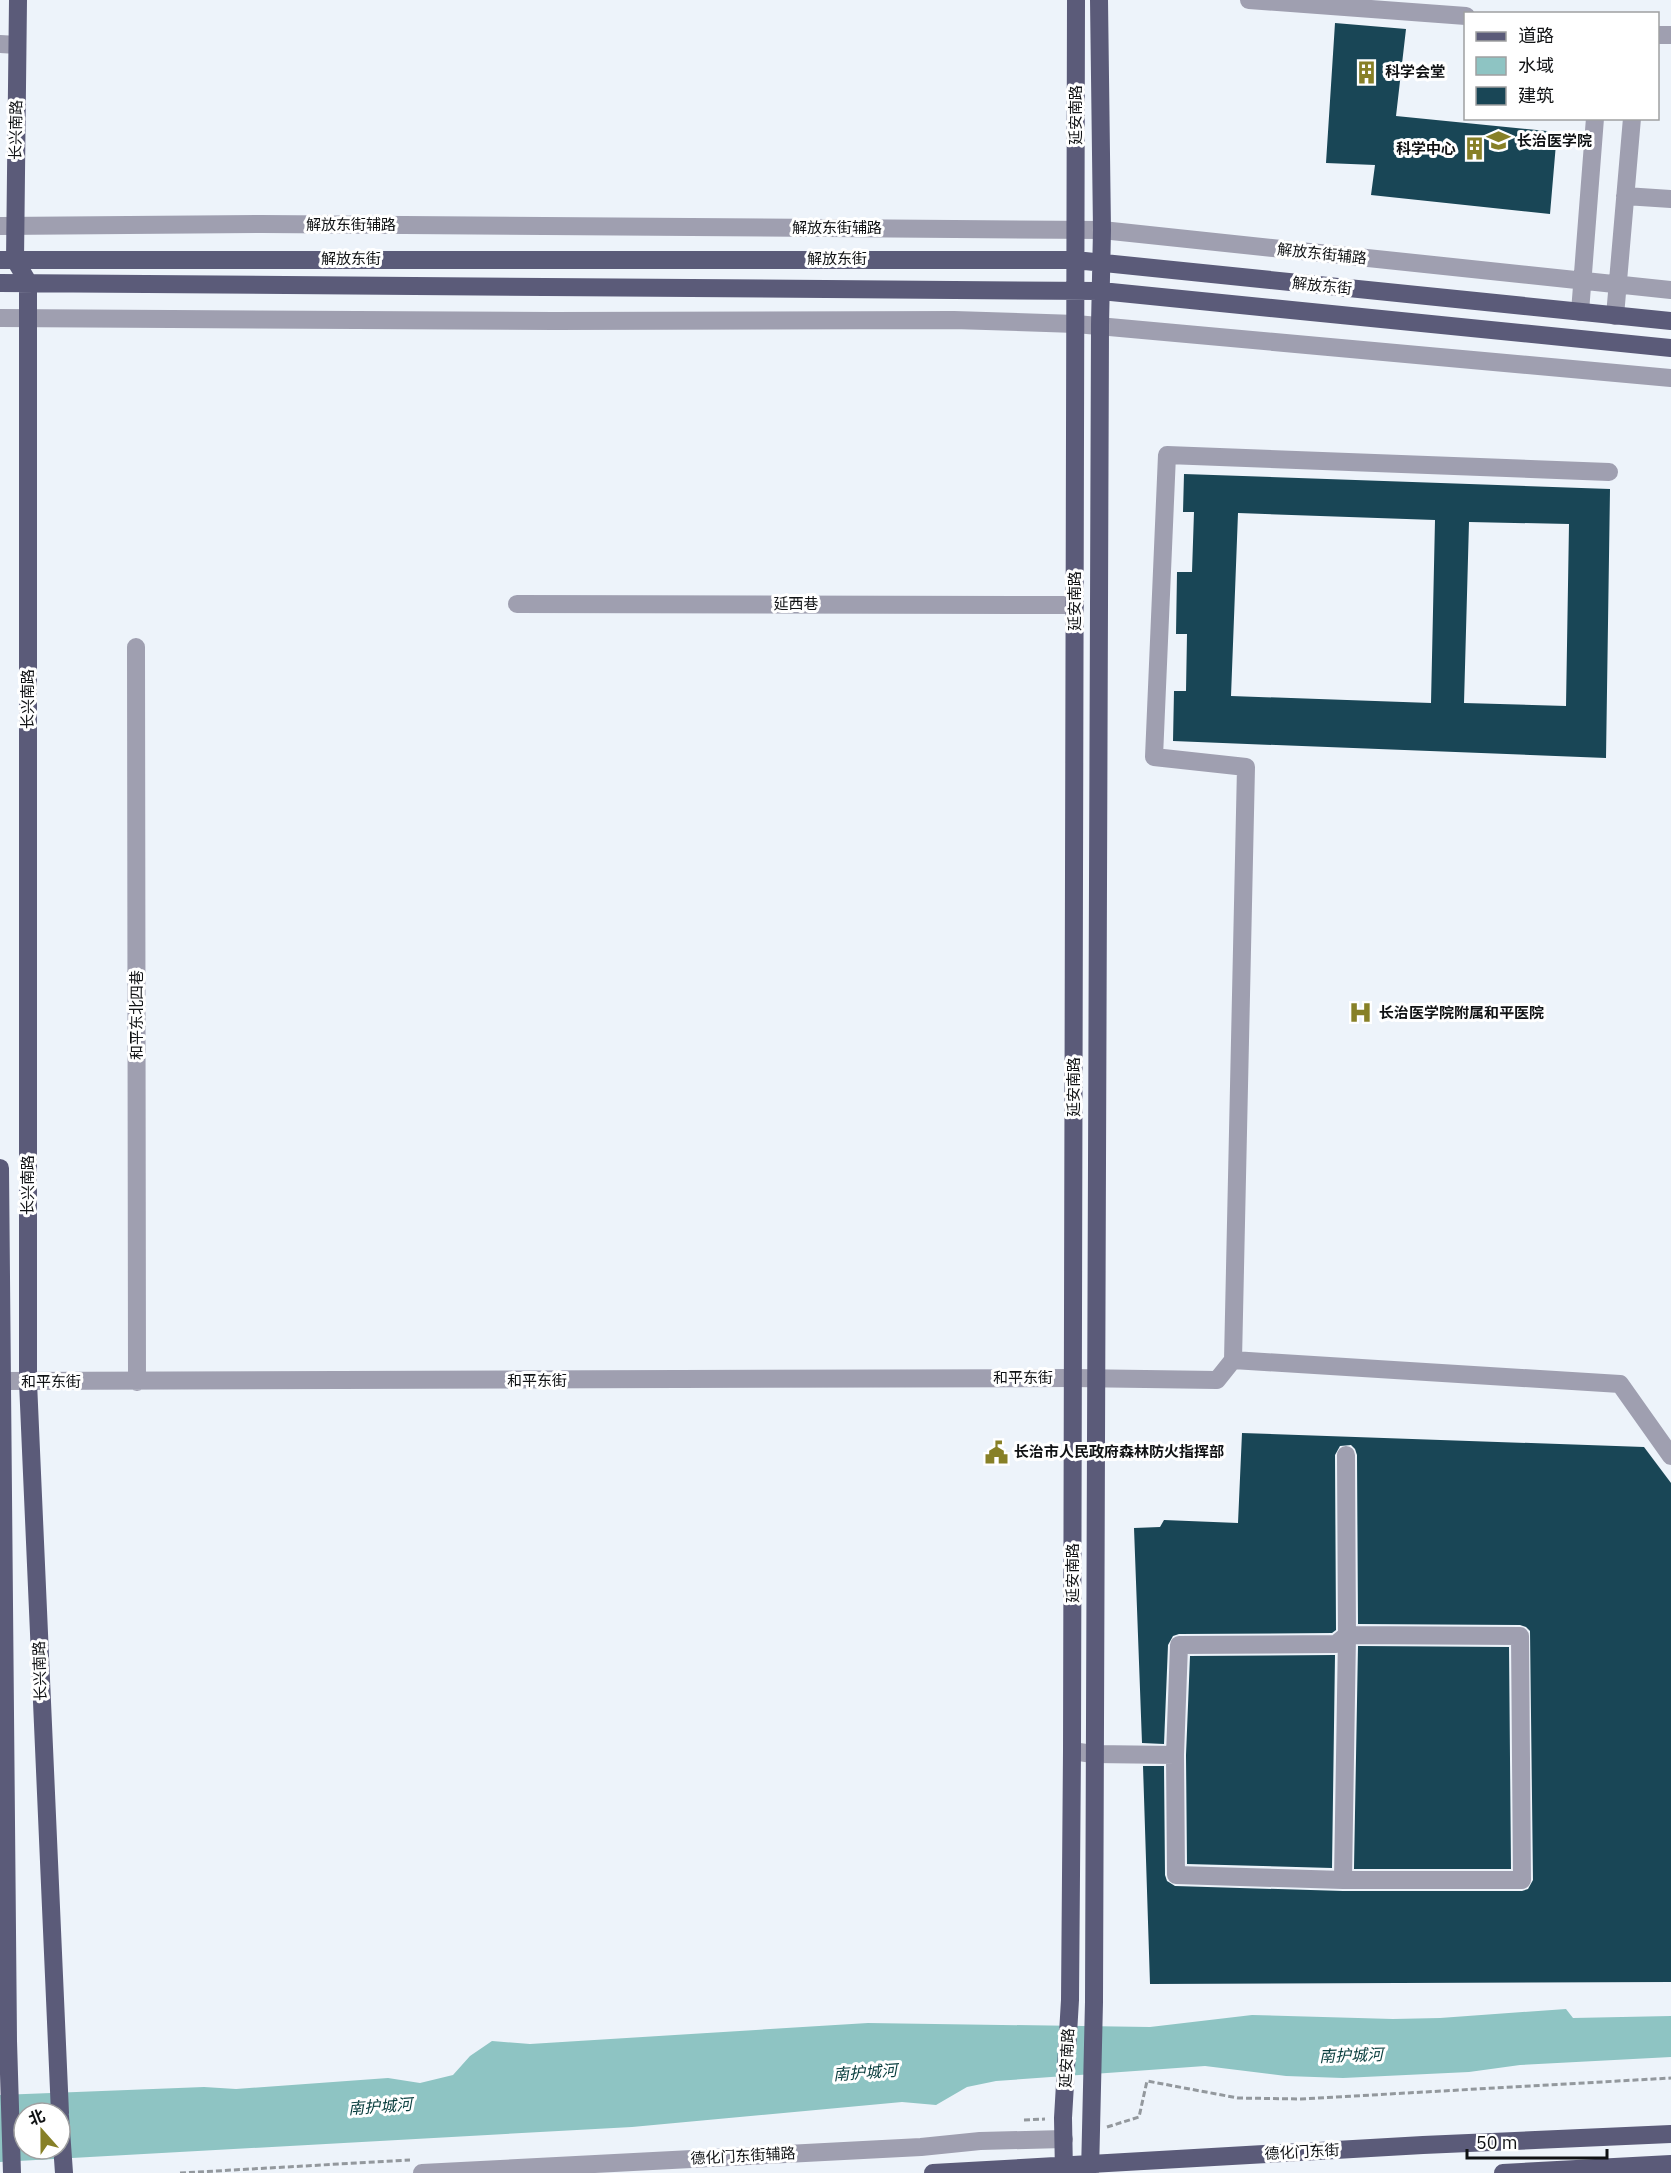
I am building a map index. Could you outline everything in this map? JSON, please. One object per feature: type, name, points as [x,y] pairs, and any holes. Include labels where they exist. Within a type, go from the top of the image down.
[{"type":"main road","name":"长兴南路","points":[[7,260],[9,45],[18,0]]},
{"type":"main road","name":"延安南路","points":[[1065,2169],[1063,2118],[1070,2000],[1072,1751],[1076,0]]},
{"type":"main road","name":"延安南路","points":[[1091,2169],[1094,2002],[1093,1754],[1102,264],[1099,0]]},
{"type":"main road","name":"解放东街","points":[[7,260],[1075,260],[1671,321]]},
{"type":"main road","points":[[0,280],[7,260],[28,282]]},
{"type":"main road","name":"解放东街","points":[[0,280],[1101,291],[1671,348]]},
{"type":"main road","name":"长兴南路","points":[[28,282],[28,1382],[59,2101]]},
{"type":"main road","name":"长兴南路","points":[[0,1168],[0,1382],[8,2041],[12,2173]]},
{"type":"main road","name":"德化门东街","points":[[933,2173],[1091,2169],[1423,2145],[1671,2134]]},
{"type":"main road","points":[[1503,2173],[1671,2164]]},
{"type":"street","points":[[1249,0],[1464,16]]},
{"type":"street","points":[[1580,312],[1595,120]]},
{"type":"street","points":[[1615,316],[1632,120]]},
{"type":"street","points":[[1625,196],[1671,199]]},
{"type":"street","name":"解放东街辅路","points":[[7,226],[262,224],[1102,230],[1671,291]]},
{"type":"street","points":[[0,318],[553,321],[954,320],[1076,324],[1671,378]]},
{"type":"street","points":[[1609,472],[1167,455],[1154,757],[1246,767],[1233,1360],[1620,1384],[1671,1456]]},
{"type":"street","name":"延西巷","points":[[517,604],[1075,605]]},
{"type":"street","name":"和平东北四巷","points":[[136,647],[137,1382]]},
{"type":"street","name":"和平东街","points":[[0,1382],[1073,1378],[1217,1380],[1233,1360]]},
{"type":"street","points":[[1343,1880],[1347,1635],[1346,1455]]},
{"type":"street","points":[[1347,1635],[1520,1636],[1522,1880],[1343,1880],[1176,1875],[1175,1755],[1179,1645],[1336,1644],[1347,1635]]},
{"type":"street","points":[[1072,1751],[1093,1754],[1175,1755]]},
{"type":"street","name":"德化门东街辅路","points":[[422,2173],[921,2147],[980,2141],[1064,2139]]},
{"type":"path","points":[[1092,2126],[1138,2117],[1148,2081],[1238,2098],[1301,2099],[1671,2078]]},
{"type":"water","name":"南护城河","points":[[1566,2009],[1573,2018],[1671,2016],[1671,2057],[1520,2065],[1469,2072],[1343,2078],[1286,2076],[1205,2066],[996,2081],[967,2087],[936,2105],[902,2102],[632,2127],[72,2158],[72,2101],[12,2101],[12,2161],[18,2161],[0,2162],[0,2095],[204,2087],[236,2089],[388,2078],[420,2083],[453,2075],[470,2056],[492,2041],[530,2044],[868,2023],[1150,2027],[1252,2015],[1393,2019]]},
{"type":"building","points":[[1335,23],[1406,29],[1396,116],[1557,132],[1550,214],[1371,195],[1375,165],[1326,163]]},
{"type":"building","points":[[1184,474],[1610,489],[1606,758],[1173,741],[1174,691],[1186,691],[1187,634],[1176,634],[1177,572],[1192,572],[1194,512],[1183,512]],"holes":[[[1238,513],[1435,520],[1431,703],[1231,696]],[[1469,522],[1569,524],[1566,706],[1464,703]]]},
{"type":"building","points":[[1242,1433],[1644,1447],[1671,1483],[1671,1982],[1150,1984],[1143,1766],[1164,1766],[1165,1875],[1167,1881],[1175,1886],[1343,1891],[1522,1891],[1528,1889],[1533,1880],[1530,1631],[1520,1625],[1358,1624],[1357,1455],[1351,1445],[1340,1446],[1335,1455],[1336,1630],[1332,1633],[1179,1634],[1173,1636],[1168,1645],[1164,1744],[1142,1743],[1134,1528],[1160,1527],[1164,1520],[1238,1523]]},
{"type":"building","points":[[1358,1646],[1509,1647],[1511,1869],[1354,1869]]},
{"type":"building","points":[[1335,1655],[1332,1868],[1187,1864],[1186,1755],[1190,1656]]},
{"type":"place","name":"科学会堂","points":[[1367,72]]},
{"type":"place","name":"长治医学院","points":[[1499,141]]},
{"type":"place","name":"科学中心","points":[[1474,149]]},
{"type":"place","name":"长治医学院附属和平医院","points":[[1361,1013]]},
{"type":"place","name":"长治市人民政府森林防火指挥部","points":[[996,1452]]}]
